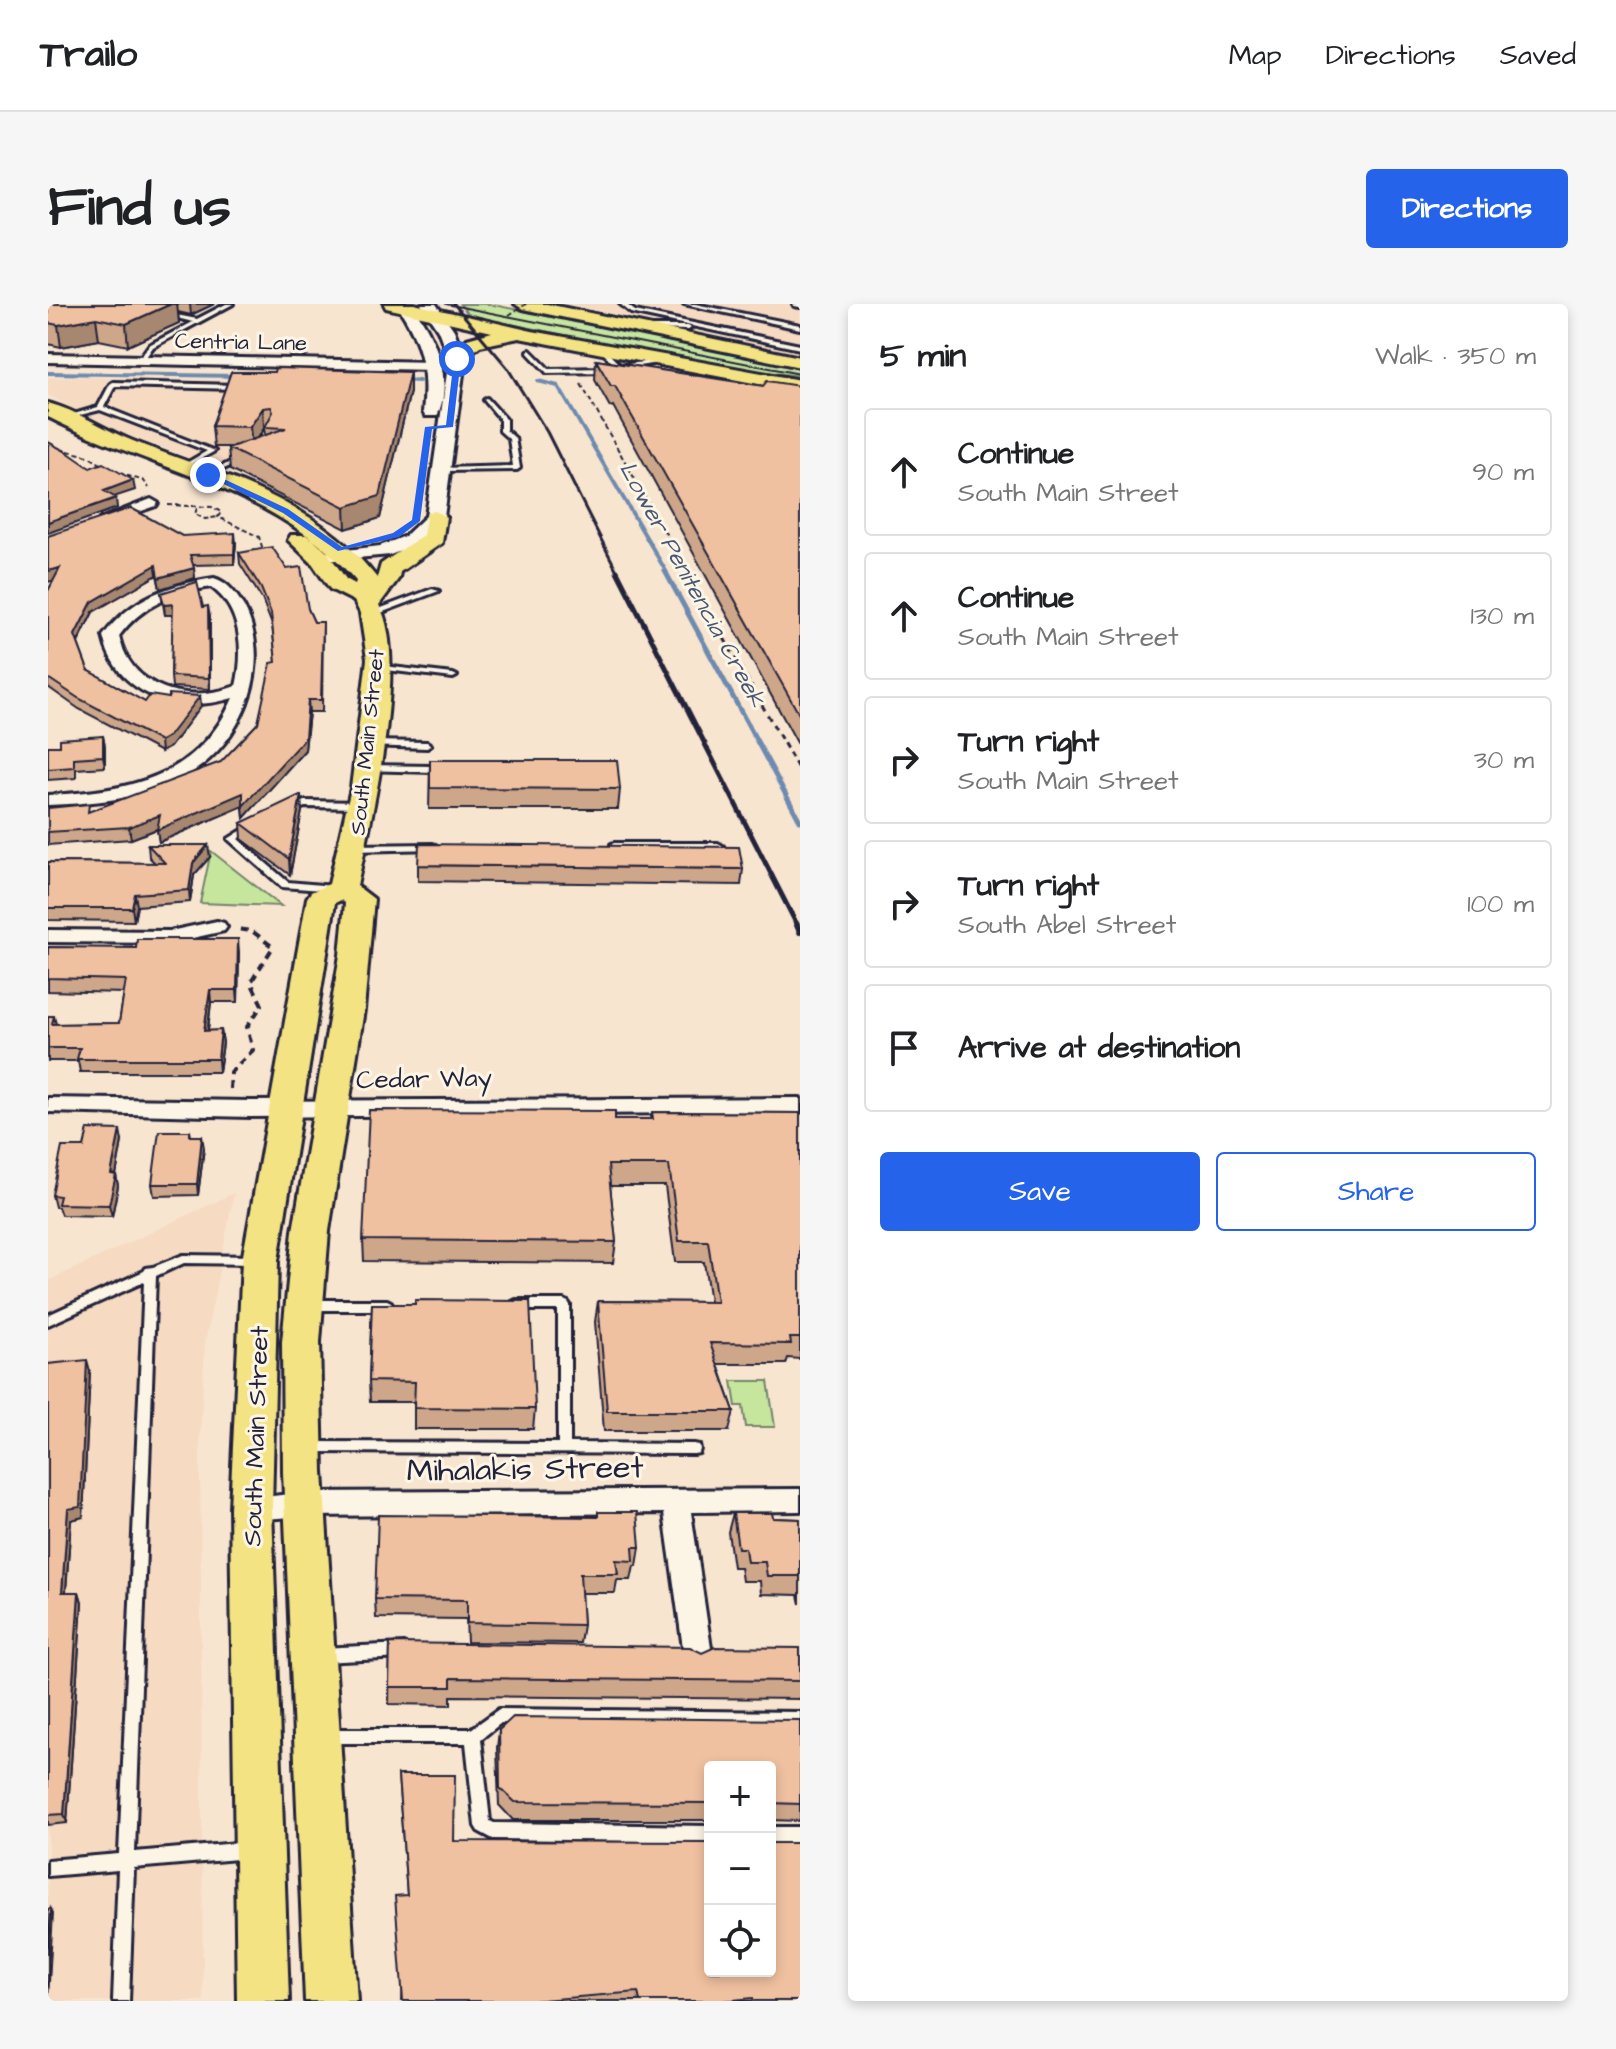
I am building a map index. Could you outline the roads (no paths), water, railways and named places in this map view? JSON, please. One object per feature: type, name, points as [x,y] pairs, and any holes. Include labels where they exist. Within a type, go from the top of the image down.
[{"type":"main road","points":[[400,305],[433,307],[531,344]]},
{"type":"main road","points":[[177,470],[208,475],[286,511],[337,555],[338,584],[367,605],[388,578],[389,569],[434,538],[442,470],[436,378],[428,341],[400,305]]},
{"type":"main road","points":[[433,307],[457,359]]},
{"type":"main road","points":[[519,308],[800,351]]},
{"type":"main road","points":[[337,555],[396,535],[416,521],[457,359],[462,348],[472,342],[602,349],[800,386]]},
{"type":"main road","points":[[52,419],[177,470],[337,555],[383,551],[412,540],[435,517]]},
{"type":"main road","name":"South Main Street","points":[[342,889],[361,805],[378,667],[367,605]]},
{"type":"main road","name":"South Main Street","points":[[331,2001],[305,1504],[304,1305],[308,1235],[333,1107],[360,899],[342,889]]},
{"type":"main road","name":"South Main Street","points":[[263,2001],[251,1508],[260,1261],[321,898],[342,889]]},
{"type":"street","name":"Centria Lane","points":[[48,358],[433,366]]},
{"type":"street","points":[[92,525],[151,503]]},
{"type":"street","points":[[48,800],[111,794],[166,780],[194,764],[221,738],[237,710],[249,657],[243,627],[226,588],[214,582],[159,593],[124,617],[111,636],[112,653],[121,668],[145,687],[219,707],[230,718]]},
{"type":"street","points":[[201,701],[224,699],[243,689]]},
{"type":"street","points":[[48,936],[170,937],[217,927]]},
{"type":"street","name":"Cedar Way","points":[[48,1105],[227,1109],[800,1105]]},
{"type":"street","name":"Mihalakis Street","points":[[251,1508],[305,1504],[800,1500]]},
{"type":"street","points":[[676,1501],[698,1655]]},
{"type":"lane","points":[[142,359],[151,346],[230,304]]},
{"type":"lane","points":[[623,304],[633,312],[708,327],[800,351]]},
{"type":"lane","points":[[687,304],[800,327]]},
{"type":"lane","points":[[151,310],[198,321]]},
{"type":"lane","points":[[638,328],[708,327]]},
{"type":"lane","points":[[531,344],[547,371],[618,369],[667,362]]},
{"type":"lane","points":[[602,349],[618,369],[632,376]]},
{"type":"lane","points":[[100,408],[113,384],[239,387]]},
{"type":"lane","points":[[442,470],[517,468],[512,438],[503,431],[503,419],[487,400]]},
{"type":"lane","points":[[52,419],[100,408],[212,451],[177,470]]},
{"type":"lane","points":[[208,475],[247,456]]},
{"type":"lane","points":[[367,605],[435,591]]},
{"type":"lane","points":[[378,667],[453,676]]},
{"type":"lane","points":[[367,756],[427,745]]},
{"type":"lane","points":[[367,756],[433,769]]},
{"type":"lane","points":[[274,816],[304,804],[361,805]]},
{"type":"lane","points":[[261,822],[236,834],[233,842],[285,885],[342,889]]},
{"type":"lane","points":[[606,846],[718,846]]},
{"type":"lane","points":[[353,848],[453,847]]},
{"type":"lane","points":[[569,1105],[594,1121]]},
{"type":"lane","points":[[664,1121],[694,1105]]},
{"type":"lane","points":[[48,1320],[150,1271],[183,1259],[260,1261]]},
{"type":"lane","points":[[121,2001],[150,1271]]},
{"type":"lane","points":[[304,1305],[396,1305]]},
{"type":"lane","points":[[503,1305],[564,1305],[564,1449]]},
{"type":"lane","points":[[304,1447],[694,1449]]},
{"type":"lane","points":[[312,1655],[426,1651]]},
{"type":"lane","points":[[317,1736],[473,1736],[499,1716],[800,1719]]},
{"type":"lane","points":[[473,1736],[483,1826],[493,1831],[704,1834]]},
{"type":"lane","points":[[776,1835],[800,1835]]},
{"type":"lane","points":[[48,1868],[258,1850]]},
{"type":"waterway","name":"Lower Penitencia Creek","points":[[48,373],[237,376]]},
{"type":"waterway","name":"Lower Penitencia Creek","points":[[402,380],[419,381]]},
{"type":"waterway","name":"Lower Penitencia Creek","points":[[538,381],[558,386],[667,573]]},
{"type":"waterway","name":"Lower Penitencia Creek","points":[[665,571],[800,821]]},
{"type":"tram line","points":[[446,304],[800,374]]},
{"type":"railway","points":[[454,304],[507,367],[547,432],[618,573]]},
{"type":"railway","points":[[617,571],[796,923]]},
{"type":"railway","points":[[796,923],[800,932]]}]
